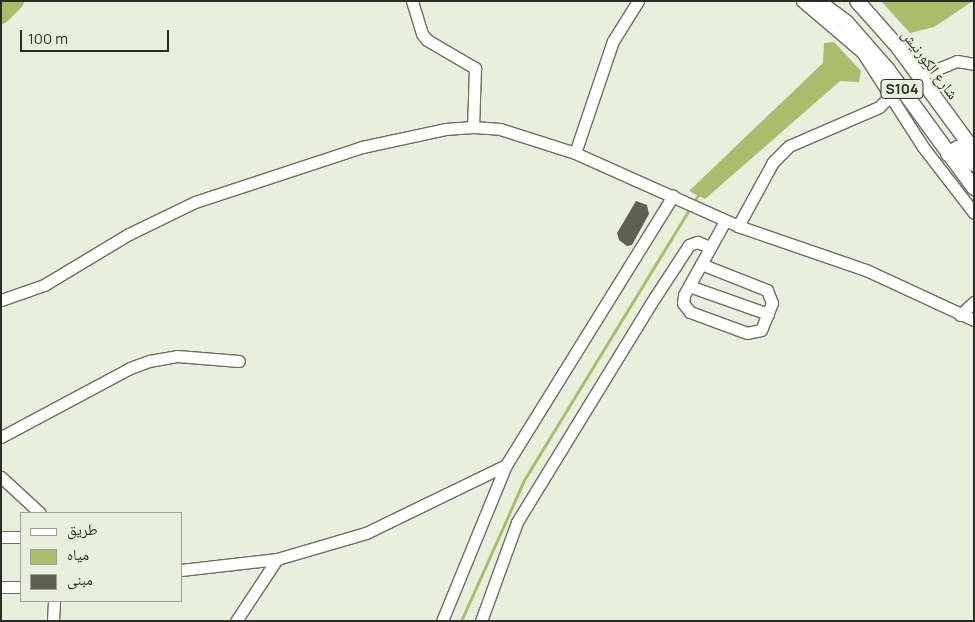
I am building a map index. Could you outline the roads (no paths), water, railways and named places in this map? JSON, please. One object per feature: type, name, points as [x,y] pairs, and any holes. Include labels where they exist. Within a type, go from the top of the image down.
[{"type":"main road","name":"S104","points":[[818,1],[846,23],[888,70],[974,188]]},
{"type":"main road","name":"شارع الكورنيش","points":[[857,1],[920,76],[974,151]]},
{"type":"main road","points":[[948,154],[958,148],[974,164]]},
{"type":"street","points":[[412,1],[422,34],[427,40],[474,64],[476,74],[473,127]]},
{"type":"street","points":[[575,153],[613,41],[638,1]]},
{"type":"street","points":[[802,1],[862,52],[923,147],[974,213]]},
{"type":"street","points":[[920,76],[957,61],[974,64]]},
{"type":"street","points":[[880,107],[887,99],[888,70]]},
{"type":"street","points":[[738,226],[773,162],[789,146],[880,107],[915,107]]},
{"type":"street","points":[[1,300],[44,284],[129,234],[195,202],[362,147],[445,129],[473,127],[500,129],[575,153],[725,221],[866,270],[974,320]]},
{"type":"street","points":[[442,621],[506,465],[673,196]]},
{"type":"street","points":[[701,264],[767,290],[772,299],[761,330],[747,333],[686,310],[683,299],[689,286],[710,247],[725,221]]},
{"type":"street","points":[[481,621],[517,522],[689,245],[697,242],[710,247]]},
{"type":"street","points":[[689,286],[768,314]]},
{"type":"street","points":[[960,315],[974,302]]},
{"type":"street","points":[[1,437],[130,368],[148,361],[177,356],[239,360]]},
{"type":"street","points":[[182,570],[277,559],[366,533],[506,465]]},
{"type":"street","points":[[1,478],[39,512]]},
{"type":"street","points":[[1,537],[20,537]]},
{"type":"street","points":[[236,621],[277,559]]},
{"type":"street","points":[[1,587],[20,587]]},
{"type":"street","points":[[53,621],[54,602]]},
{"type":"water","points":[[881,1],[973,1],[934,27],[910,33]]},
{"type":"water","points":[[834,42],[861,71],[859,82],[840,81],[705,199],[689,191],[823,63],[824,43]]},
{"type":"waterway","points":[[1,15],[15,1]]},
{"type":"waterway","points":[[461,621],[524,480],[700,192]]}]
